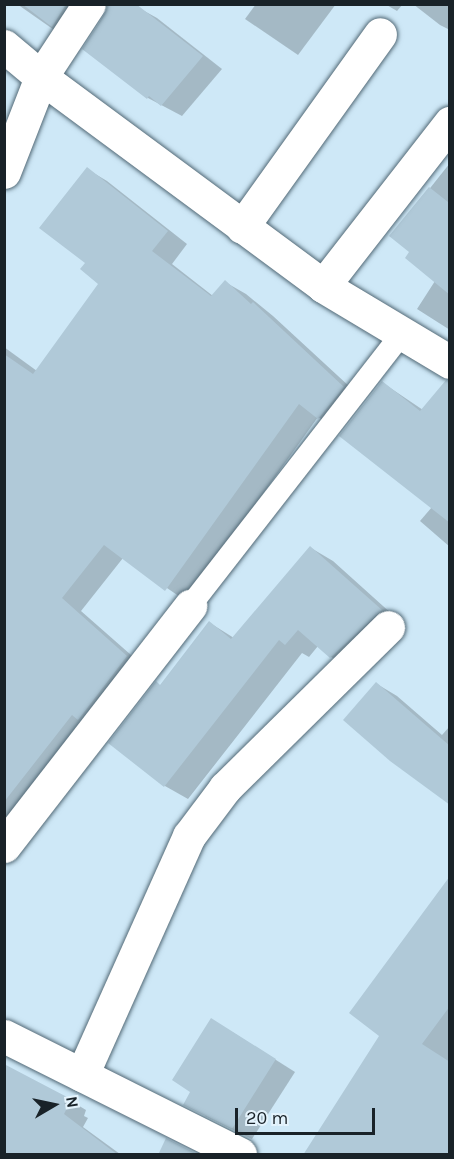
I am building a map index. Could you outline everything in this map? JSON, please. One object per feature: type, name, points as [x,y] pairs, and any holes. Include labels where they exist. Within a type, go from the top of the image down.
[{"type":"street","points":[[4,172],[41,77],[89,4]]},
{"type":"street","points":[[242,226],[380,34]]},
{"type":"street","points":[[4,46],[41,77],[323,286],[450,362]]},
{"type":"street","points":[[323,286],[450,123]]},
{"type":"street","points":[[4,846],[190,606]]},
{"type":"street","points":[[82,1075],[189,836],[225,788],[388,627]]},
{"type":"street","points":[[4,1036],[240,1155]]},
{"type":"lane","points":[[190,606],[402,334]]},
{"type":"building","points":[[22,4],[66,4],[52,27]]},
{"type":"building","points":[[108,4],[136,4],[203,56],[161,106],[149,96],[147,99],[82,49],[105,14]]},
{"type":"building","points":[[87,167],[168,231],[152,251],[211,296],[225,280],[251,304],[253,302],[344,387],[318,419],[299,404],[165,591],[104,545],[62,598],[127,656],[78,720],[72,715],[4,802],[4,354],[33,374],[98,284],[80,269],[85,263],[39,228]]},
{"type":"building","points":[[429,187],[448,202],[450,200],[450,295],[405,258],[409,252],[389,236]]},
{"type":"building","points":[[446,380],[450,381],[450,523],[339,436],[382,381],[420,411]]},
{"type":"building","points":[[310,546],[382,610],[330,658],[298,630],[285,645],[279,640],[164,787],[108,743],[156,681],[160,685],[209,621],[231,639]]},
{"type":"building","points":[[376,682],[450,746],[450,805],[390,761],[343,720]]},
{"type":"building","points":[[450,876],[450,1006],[422,1044],[450,1062],[450,1155],[303,1155],[379,1036],[349,1013]]},
{"type":"building","points":[[211,1018],[276,1059],[232,1129],[183,1105],[190,1092],[172,1080]]},
{"type":"building","points":[[4,1064],[67,1097],[64,1104],[68,1106],[64,1114],[118,1155],[4,1155]]},
{"type":"building","points":[[166,1138],[199,1155],[158,1155]]}]
